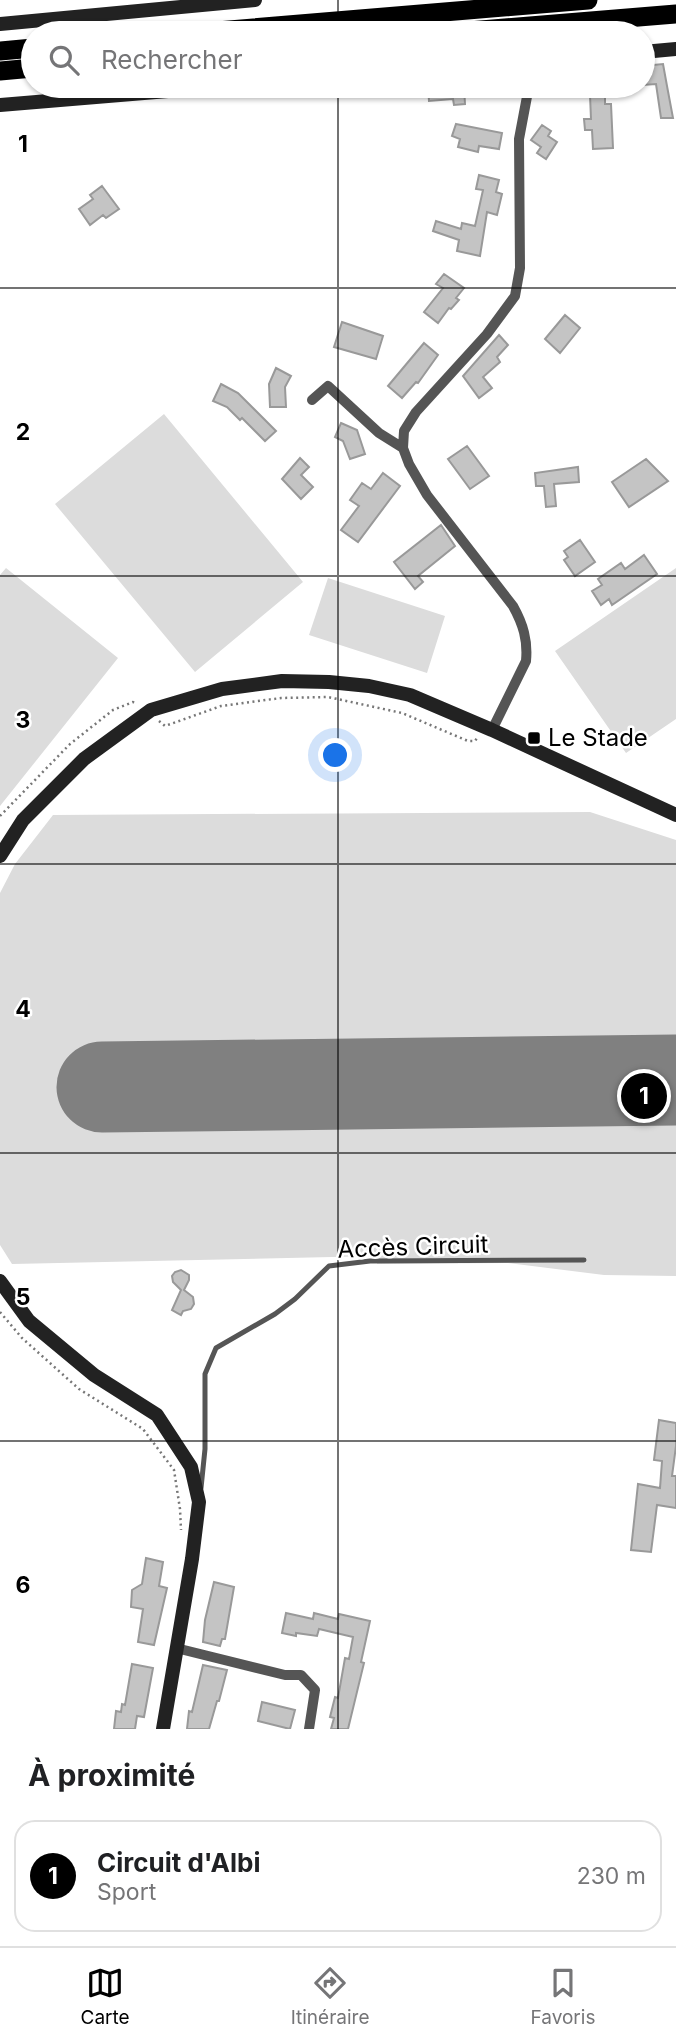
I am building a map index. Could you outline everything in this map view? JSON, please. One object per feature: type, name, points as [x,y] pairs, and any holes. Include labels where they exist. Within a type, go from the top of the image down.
[{"type":"highway","points":[[337,21],[588,0]]},
{"type":"highway","points":[[591,21],[676,14]]},
{"type":"highway","points":[[0,51],[21,49]]},
{"type":"highway","points":[[0,71],[21,69]]},
{"type":"street","points":[[32,21],[255,0]]},
{"type":"street","points":[[0,24],[21,22]]},
{"type":"street","points":[[655,51],[676,49]]},
{"type":"street","points":[[0,105],[84,98]]},
{"type":"street","points":[[488,728],[527,649],[524,626],[427,495],[403,448],[404,431],[416,412],[487,334],[515,296],[520,268],[519,139],[527,98]]},
{"type":"street","points":[[312,400],[328,386],[379,433],[403,448]]},
{"type":"street","points":[[0,856],[23,820],[84,759],[148,713],[222,689],[282,681],[369,686],[410,695],[676,815]]},
{"type":"street","points":[[0,1281],[29,1321],[94,1375],[157,1415],[191,1467],[199,1502],[163,1729]]},
{"type":"street","points":[[176,1648],[285,1675],[301,1675],[315,1690],[309,1729]]},
{"type":"lane","name":"Accès Circuit","points":[[199,1502],[205,1449],[205,1374],[216,1348],[275,1314],[329,1266],[370,1261],[584,1260]]},
{"type":"path","points":[[0,816],[70,744],[113,710],[133,702],[165,726],[221,706],[281,698],[328,697],[402,713],[468,741],[475,741],[488,728]]},
{"type":"path","points":[[0,1312],[22,1338],[79,1389],[143,1429],[174,1470],[181,1533]]},
{"type":"shaded area","points":[[164,414],[303,582],[195,672],[55,504]]},
{"type":"shaded area","points":[[6,568],[118,658],[0,806],[0,575]]},
{"type":"shaded area","points":[[676,568],[676,719],[626,753],[555,651]]},
{"type":"shaded area","points":[[328,578],[445,616],[427,673],[309,635]]},
{"type":"shaded area","points":[[590,812],[676,840],[676,1276],[604,1275],[508,1263],[377,1264],[377,1256],[12,1264],[0,1245],[0,893],[15,864],[53,815]],"holes":[[[610,1050],[612,1111],[102,1117],[102,1054]]]},
{"type":"building","points":[[663,64],[673,118],[661,118],[655,84],[655,65]]},
{"type":"building","points":[[429,98],[465,98],[465,104],[454,105],[453,99],[429,101]]},
{"type":"building","points":[[590,98],[605,98],[605,104],[611,104],[613,148],[593,149],[592,130],[585,130],[584,119],[591,119]]},
{"type":"building","points":[[456,124],[502,133],[499,149],[479,146],[478,152],[458,147],[460,139],[452,136]]},
{"type":"building","points":[[542,125],[551,131],[548,136],[557,142],[546,159],[537,153],[541,147],[531,140]]},
{"type":"building","points":[[479,175],[499,180],[496,192],[502,194],[497,215],[487,212],[480,256],[457,251],[459,240],[433,231],[436,221],[461,229],[462,223],[475,226],[483,190],[476,189]]},
{"type":"building","points":[[102,186],[119,209],[106,218],[103,215],[90,225],[79,209],[93,199],[90,195]]},
{"type":"building","points":[[444,274],[464,288],[456,298],[459,300],[438,323],[424,312],[443,288],[436,284]]},
{"type":"building","points":[[565,315],[580,328],[560,353],[545,339]]},
{"type":"building","points":[[342,322],[383,336],[376,359],[334,347]]},
{"type":"building","points":[[499,335],[508,345],[497,357],[500,362],[483,377],[492,388],[479,398],[463,376]]},
{"type":"building","points":[[424,343],[438,355],[418,383],[402,398],[388,386]]},
{"type":"building","points":[[276,368],[291,376],[285,387],[286,407],[270,407],[269,384]]},
{"type":"building","points":[[221,384],[238,393],[276,431],[265,441],[242,418],[240,420],[227,407],[213,401]]},
{"type":"building","points":[[341,423],[357,430],[365,454],[350,459],[343,441],[335,437]]},
{"type":"building","points":[[467,446],[489,476],[470,489],[448,459]]},
{"type":"building","points":[[300,458],[309,467],[301,475],[313,487],[301,499],[282,479]]},
{"type":"building","points":[[646,459],[668,481],[629,507],[612,482]]},
{"type":"building","points":[[578,467],[579,482],[554,484],[556,506],[546,507],[544,486],[536,486],[535,473]]},
{"type":"building","points":[[383,473],[400,486],[358,542],[341,530],[359,506],[350,500],[362,483],[371,489]]},
{"type":"building","points":[[441,525],[455,546],[418,576],[423,582],[415,589],[394,562]]},
{"type":"building","points":[[580,540],[595,562],[575,576],[564,560],[568,557],[564,551]]},
{"type":"building","points":[[644,555],[657,574],[612,605],[609,599],[601,605],[592,591],[602,585],[598,579],[621,563],[625,569]]},
{"type":"building","points":[[181,1270],[189,1275],[184,1290],[193,1297],[194,1304],[181,1315],[172,1310],[181,1290],[173,1282],[172,1276]]},
{"type":"building","points":[[659,1420],[676,1423],[672,1476],[676,1476],[676,1508],[657,1505],[651,1552],[631,1550],[638,1484],[660,1488],[662,1461],[654,1460]]},
{"type":"building","points":[[146,1558],[163,1562],[159,1586],[167,1588],[154,1645],[138,1642],[143,1609],[131,1607],[132,1590],[142,1584]]},
{"type":"building","points":[[214,1582],[234,1587],[225,1639],[222,1639],[220,1646],[203,1642]]},
{"type":"building","points":[[286,1613],[313,1619],[314,1613],[338,1619],[339,1614],[370,1621],[361,1662],[364,1663],[348,1729],[331,1729],[334,1718],[330,1717],[335,1697],[338,1698],[345,1658],[349,1659],[353,1637],[319,1629],[317,1636],[282,1633]]},
{"type":"building","points":[[132,1664],[153,1668],[144,1717],[137,1716],[135,1729],[114,1729],[116,1711],[121,1712],[122,1704],[125,1705]]},
{"type":"building","points":[[203,1665],[227,1670],[209,1729],[187,1729],[189,1711],[192,1712]]},
{"type":"building","points":[[262,1702],[295,1710],[290,1729],[258,1721]]},
{"type":"runway","points":[[102,1087],[676,1080]]},
{"type":"place","name":"Le Stade","points":[[534,738]]},
{"type":"place","name":"Circuit d'Albi","points":[[644,1096]]}]
